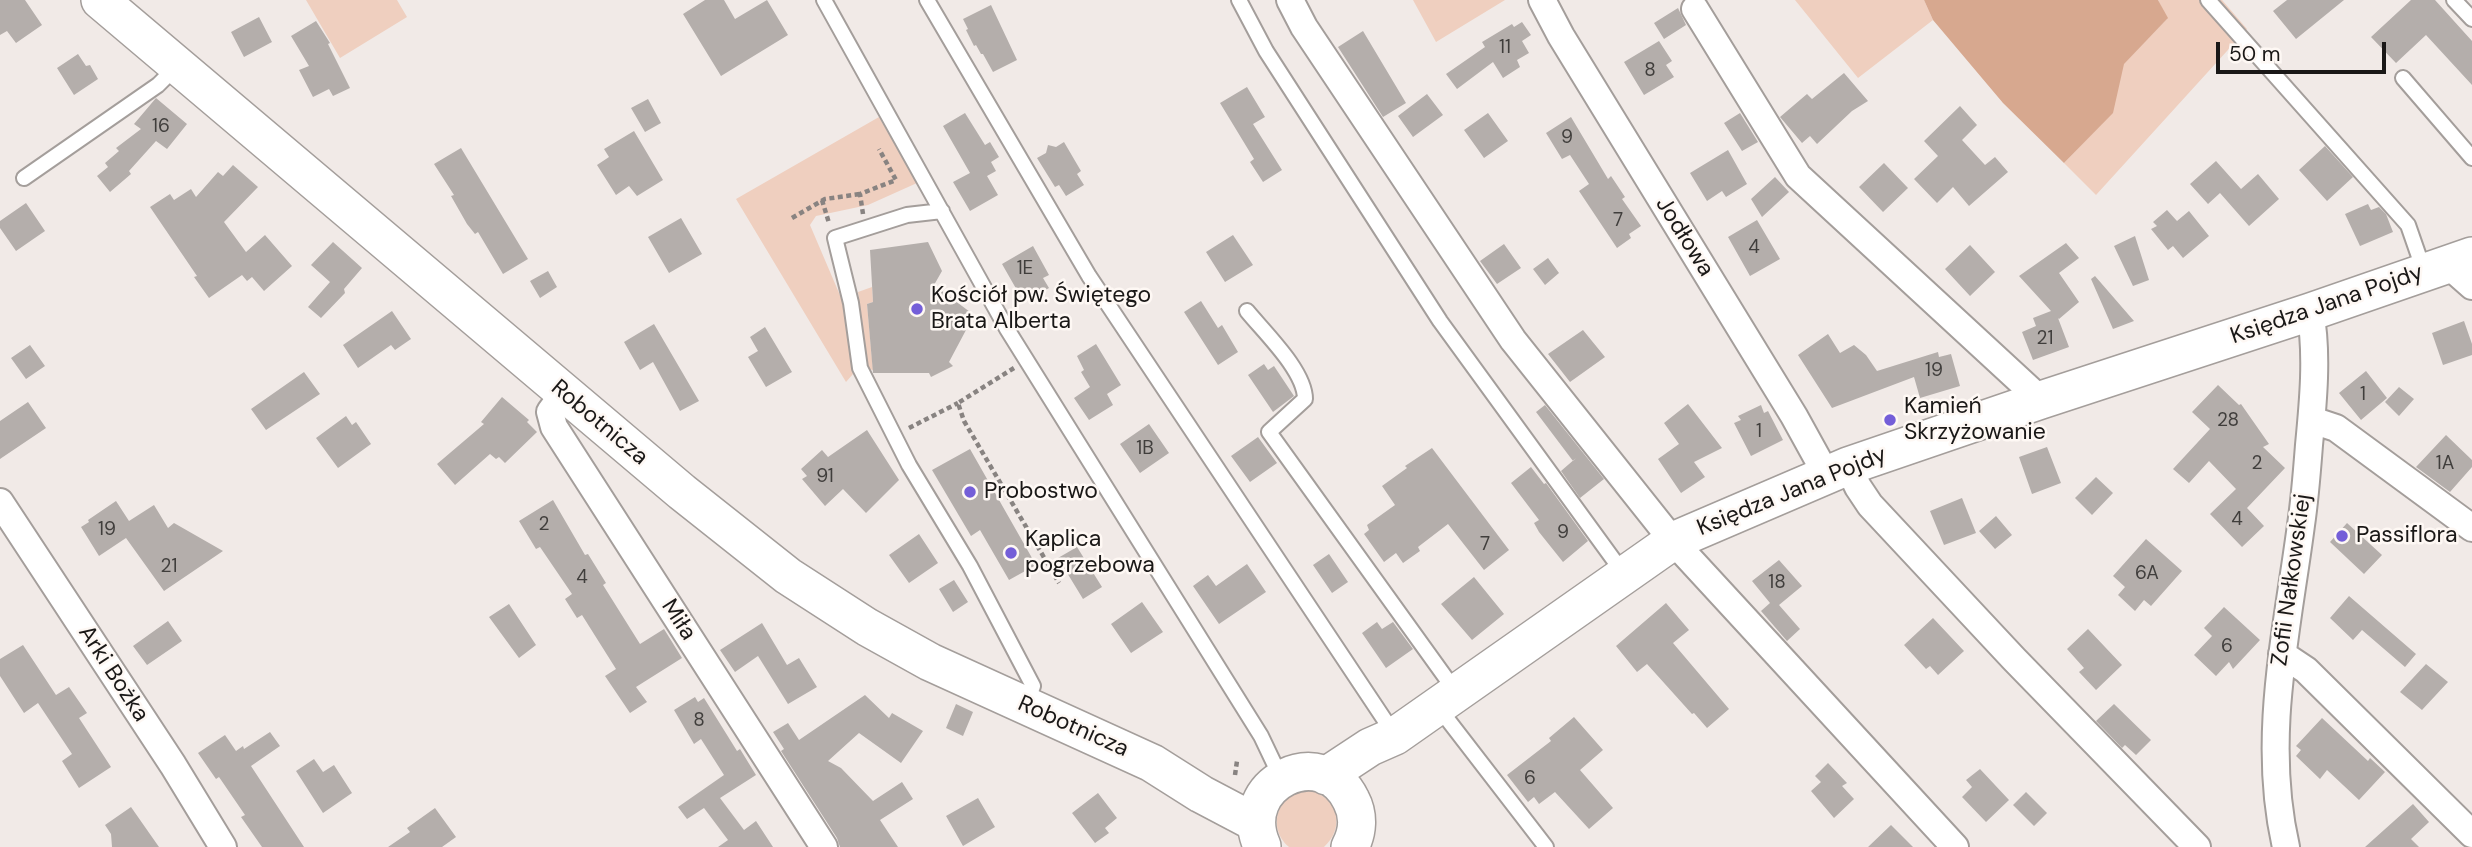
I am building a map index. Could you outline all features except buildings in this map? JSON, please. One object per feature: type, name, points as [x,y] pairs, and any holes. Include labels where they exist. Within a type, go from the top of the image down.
[{"type":"street","name":"Robotnicza","points":[[100,0],[721,525],[803,587],[909,650],[1152,763],[1259,835]]},
{"type":"street","points":[[1290,0],[1304,27],[1513,340],[1673,541],[1955,847]]},
{"type":"street","name":"Jodłowa","points":[[1542,0],[1561,36],[1794,416],[1837,470],[1858,487],[1870,505],[2014,659],[2197,847]]},
{"type":"street","points":[[1695,9],[1798,176],[2041,400]]},
{"type":"street","name":"Księdza Jana Pojdy","points":[[1326,776],[1370,747],[1395,736],[1673,541],[1837,470],[2310,312],[2454,269]]},
{"type":"street","name":"Zofii Nałkowskiej","points":[[2286,847],[2278,803],[2275,728],[2312,420],[2314,335],[2310,312]]},
{"type":"street","name":"Miła","points":[[564,393],[550,412],[554,427],[824,847]]},
{"type":"street","points":[[2312,420],[2336,428],[2472,528]]},
{"type":"street","name":"Arki Bożka","points":[[0,502],[173,765],[223,847]]},
{"type":"street","points":[[2282,654],[2306,670],[2472,834]]},
{"type":"street","name":"Księdza Jana Pojdy","points":[[1354,805],[1384,762],[1395,736]]},
{"type":"street","name":"Robotnicza","points":[[1152,763],[1275,784],[1303,772],[1326,776]]},
{"type":"street","points":[[1326,776],[1343,788],[1354,805],[1356,830],[1350,847]]},
{"type":"street","points":[[1259,835],[1259,804],[1275,784]]},
{"type":"lane","points":[[824,0],[1027,360],[1261,736],[1275,784]]},
{"type":"lane","points":[[927,0],[1089,276],[1395,736]]},
{"type":"lane","points":[[1238,0],[1266,51],[1440,321],[1625,575]]},
{"type":"lane","points":[[2208,0],[2408,225],[2454,269]]},
{"type":"lane","points":[[2454,0],[2472,19]]},
{"type":"lane","points":[[24,178],[158,85],[178,65]]},
{"type":"lane","points":[[2403,78],[2472,158]]},
{"type":"lane","points":[[942,211],[907,215],[835,238],[851,303],[860,368],[909,465],[970,566],[1034,686],[1026,706]]},
{"type":"lane","points":[[1247,311],[1298,375],[1305,390],[1306,400],[1269,432],[1546,847]]},
{"type":"path","points":[[792,218],[825,199],[860,194],[897,180],[879,149]]},
{"type":"path","points":[[860,194],[866,228]]},
{"type":"path","points":[[894,435],[958,403],[1027,360]]},
{"type":"path","points":[[958,403],[964,421],[1059,583]]},
{"type":"path","points":[[1235,775],[1237,761]]},
{"type":"shaded area","points":[[306,0],[397,0],[407,17],[340,58]]},
{"type":"shaded area","points":[[1413,0],[1505,0],[1436,42]]},
{"type":"shaded area","points":[[1795,0],[1924,0],[1933,20],[1858,78]]},
{"type":"shaded area","points":[[1924,0],[2158,0],[2168,18],[2124,64],[2113,113],[2064,163],[2003,103],[1933,20]]},
{"type":"shaded area","points":[[2158,0],[2222,0],[2247,29],[2096,195],[2064,163],[2112,113],[2123,64],[2167,19]]},
{"type":"shaded area","points":[[879,117],[917,183],[868,205],[816,216],[810,225],[842,300],[853,374],[846,382],[736,199]]},
{"type":"shaded area","points":[[872,287],[873,302],[867,304],[873,370],[867,369],[858,292]]},
{"type":"shaded area","points":[[1311,791],[1328,800],[1333,807],[1336,814],[1335,831],[1324,847],[1289,847],[1278,829],[1279,811],[1291,796]]},
{"type":"place","name":"Kościół pw. Świętego Brata Alberta","points":[[917,309]]},
{"type":"place","name":"Kamień Skrzyżowanie","points":[[1890,420]]},
{"type":"place","name":"Probostwo","points":[[970,492]]},
{"type":"place","name":"Passiflora","points":[[2342,536]]},
{"type":"place","name":"Kaplica pogrzebowa","points":[[1011,553]]}]
